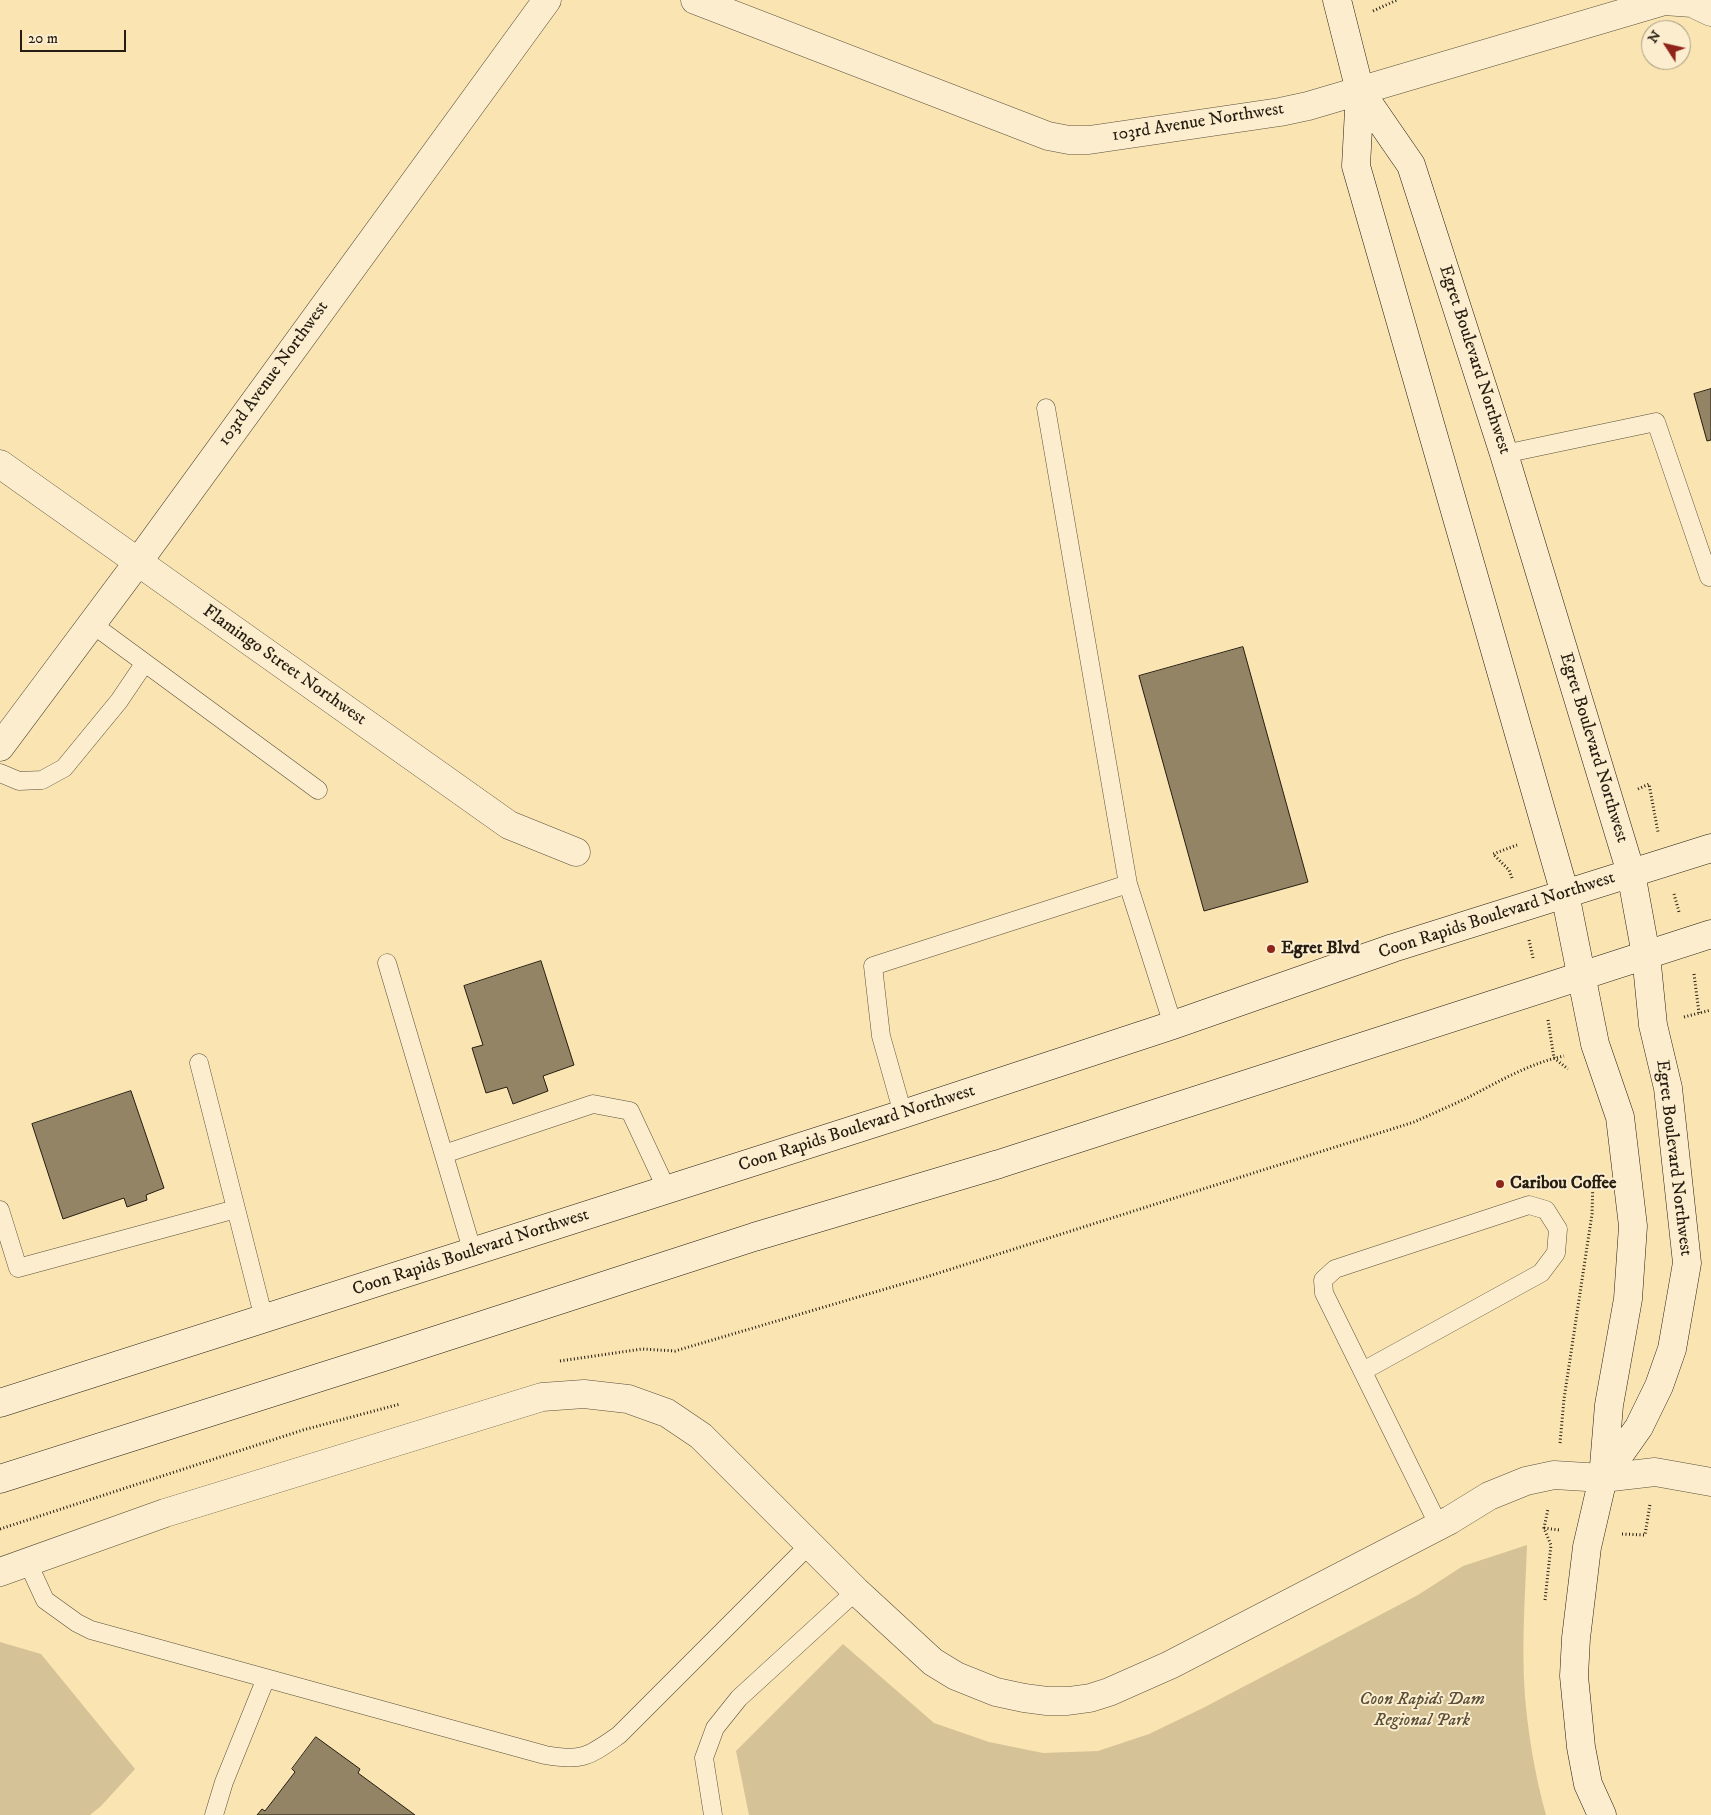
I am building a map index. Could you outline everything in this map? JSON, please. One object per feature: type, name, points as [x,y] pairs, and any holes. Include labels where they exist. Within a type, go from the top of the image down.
[{"type":"street","name":"103rd Avenue Northwest","points":[[0,747],[138,562],[546,0]]},
{"type":"street","name":"103rd Avenue Northwest","points":[[694,0],[1048,136],[1068,140],[1089,140],[1280,112],[1360,91],[1664,1],[1692,3],[1711,12]]},
{"type":"street","name":"Egret Boulevard Northwest","points":[[1337,0],[1360,91],[1356,166],[1565,894],[1595,1044],[1620,1117],[1633,1226],[1628,1299],[1609,1405],[1603,1478],[1587,1547],[1576,1638],[1574,1676],[1581,1747],[1588,1784],[1602,1815]]},
{"type":"street","name":"Egret Boulevard Northwest","points":[[1360,91],[1411,165],[1504,454],[1631,873],[1646,955],[1653,1025],[1668,1088],[1687,1263],[1672,1349],[1659,1386],[1639,1427],[1603,1478]]},
{"type":"street","name":"Flamingo Street Northwest","points":[[0,464],[509,825],[576,852]]},
{"type":"street","name":"Coon Rapids Boulevard Northwest","points":[[0,1403],[903,1114],[1172,1025],[1394,948],[1711,848]]},
{"type":"street","points":[[0,1479],[384,1358],[754,1237],[1027,1155],[1711,934]]},
{"type":"street","points":[[0,1572],[26,1561],[165,1513],[542,1397],[584,1394],[628,1398],[667,1413],[701,1436],[856,1591],[933,1662],[956,1676],[996,1692],[1047,1701],[1068,1701],[1090,1698],[1109,1692],[1170,1664],[1439,1526],[1490,1496],[1526,1481],[1554,1475],[1603,1478],[1654,1472],[1711,1482]]},
{"type":"lane","points":[[1046,408],[1128,884],[1172,1025]]},
{"type":"lane","points":[[1504,454],[1656,422],[1710,578]]},
{"type":"lane","points":[[92,624],[318,790]]},
{"type":"lane","points":[[0,773],[19,781],[42,780],[64,768],[119,701],[144,664]]},
{"type":"lane","points":[[903,1114],[881,1036],[872,966],[1128,884]]},
{"type":"lane","points":[[388,964],[473,1252]]},
{"type":"lane","points":[[199,1063],[264,1319]]},
{"type":"lane","points":[[444,1154],[593,1104],[630,1111],[667,1190]]},
{"type":"lane","points":[[1363,1371],[1542,1274],[1556,1253],[1558,1229],[1546,1210],[1529,1205],[1335,1269],[1323,1280],[1324,1293],[1439,1526]]},
{"type":"lane","points":[[0,1210],[18,1268],[236,1209]]},
{"type":"lane","points":[[26,1561],[46,1600],[71,1619],[91,1630],[545,1755],[567,1759],[590,1755],[619,1735],[810,1544]]},
{"type":"lane","points":[[713,1815],[704,1758],[714,1728],[739,1698],[856,1591]]},
{"type":"lane","points":[[214,1815],[224,1782],[266,1678]]},
{"type":"path","points":[[1699,1012],[1711,1010]]},
{"type":"path","points":[[557,1361],[642,1349],[675,1351],[926,1277],[1406,1125],[1456,1103],[1501,1080],[1554,1058]]},
{"type":"path","points":[[0,1529],[303,1430],[408,1402]]},
{"type":"green space","name":"Coon Rapids Dam Regional Park","points":[[1527,1545],[1524,1631],[1525,1696],[1532,1754],[1546,1815],[749,1815],[736,1751],[843,1644],[934,1723],[989,1742],[1043,1753],[1098,1751],[1149,1734],[1203,1708],[1418,1595],[1463,1566]]},
{"type":"green space","points":[[0,1642],[41,1654],[135,1769],[101,1806],[90,1815],[0,1815]]},
{"type":"building","points":[[1711,389],[1711,440],[1707,441],[1694,394]]},
{"type":"building","points":[[1243,647],[1308,882],[1204,911],[1139,676]]},
{"type":"building","points":[[541,961],[574,1065],[543,1076],[548,1091],[513,1104],[507,1087],[486,1093],[472,1048],[483,1045],[464,986]]},
{"type":"building","points":[[131,1091],[164,1188],[146,1195],[147,1200],[127,1207],[124,1198],[63,1219],[32,1124]]},
{"type":"building","points":[[316,1737],[360,1769],[358,1773],[415,1815],[257,1815],[262,1809],[265,1811],[295,1772],[292,1769]]},
{"type":"place","name":"Egret Blvd","points":[[1271,949]]},
{"type":"place","name":"Caribou Coffee","points":[[1500,1184]]}]
